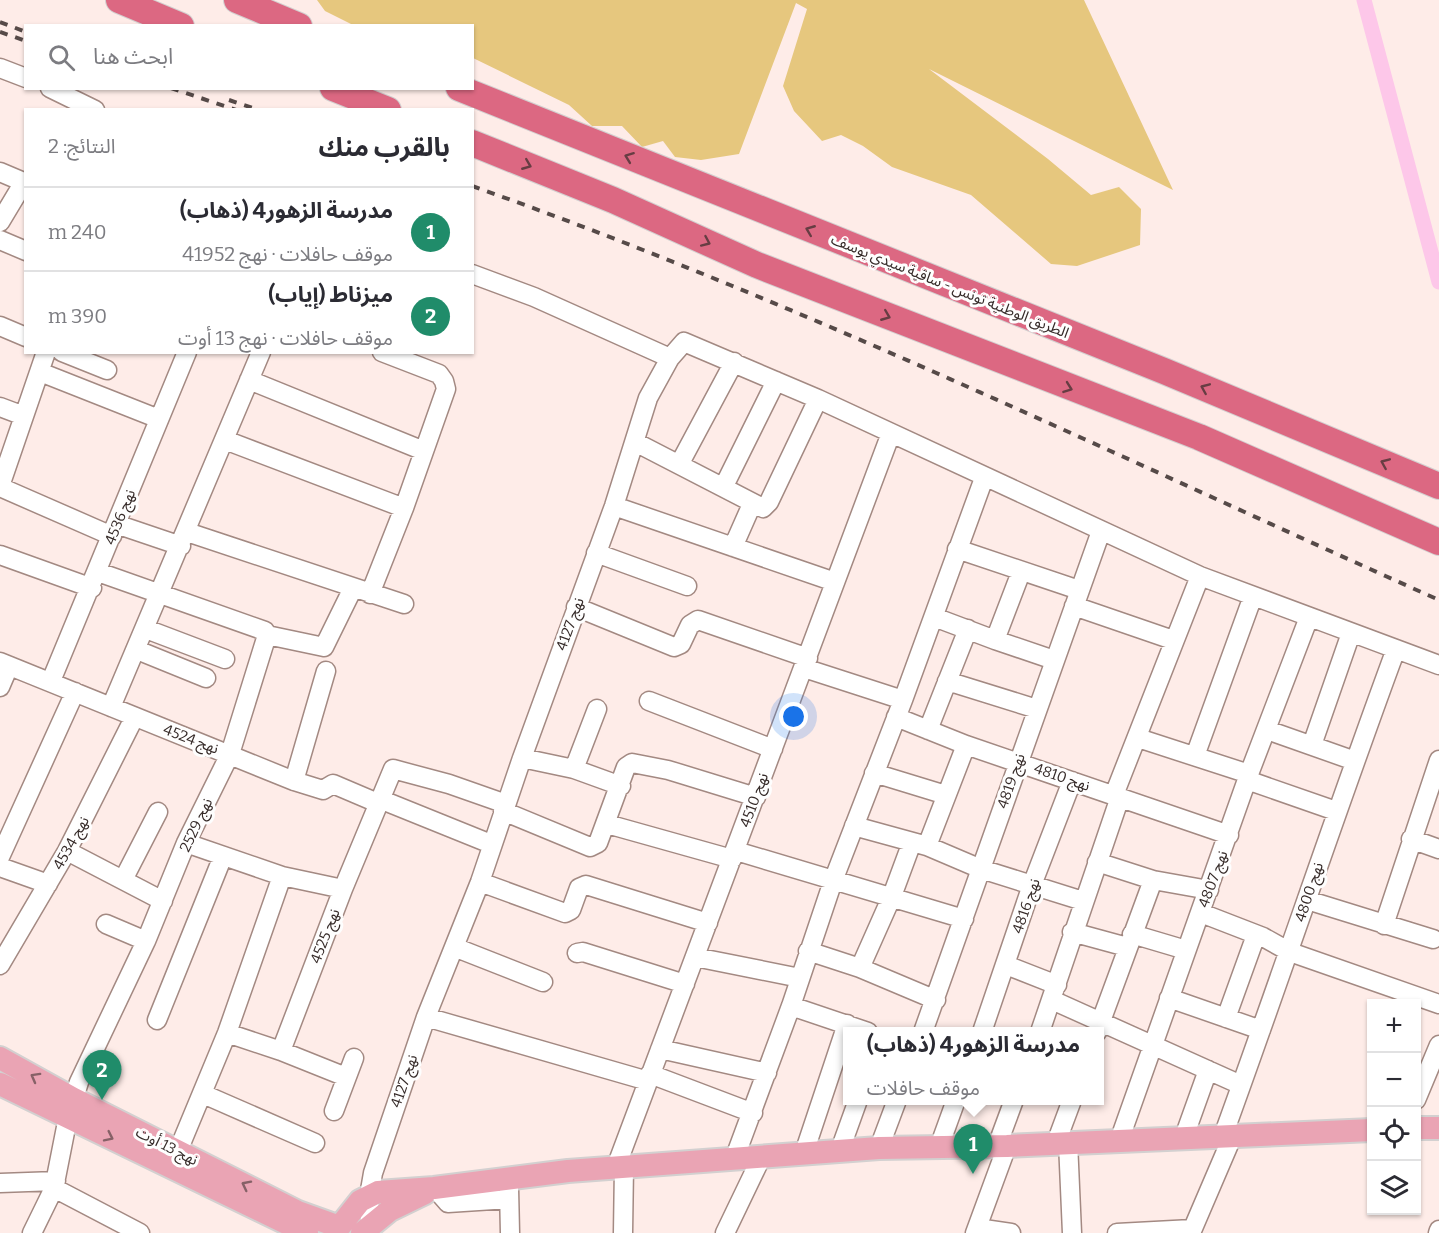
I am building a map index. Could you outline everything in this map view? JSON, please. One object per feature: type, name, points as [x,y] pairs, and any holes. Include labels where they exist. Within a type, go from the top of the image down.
[{"type":"highway","points":[[119,0],[176,24]]},
{"type":"highway","points":[[237,0],[293,24]]},
{"type":"highway","points":[[338,90],[383,108]]},
{"type":"highway","name":"الطريق الوطنية تونس - ساقية سيدي يوسف","points":[[464,90],[1164,371],[1439,486]]},
{"type":"highway","points":[[474,144],[613,200],[757,265],[1055,383],[1199,437],[1439,542]]},
{"type":"main road","name":"نهج 13 أوت","points":[[0,1058],[71,1108],[307,1233]]},
{"type":"main road","name":"نهج 13 أوت","points":[[0,1084],[71,1108],[178,1151],[298,1212],[350,1229]]},
{"type":"main road","points":[[1421,1128],[1439,1128]]},
{"type":"main road","points":[[350,1229],[352,1209],[369,1196],[389,1191],[509,1188],[620,1166],[879,1148],[1002,1146],[1367,1130]]},
{"type":"main road","points":[[350,1229],[437,1188]]},
{"type":"street","points":[[0,68],[24,77]]},
{"type":"street","points":[[52,90],[67,103],[87,108]]},
{"type":"street","points":[[0,172],[24,182]]},
{"type":"street","points":[[0,222],[24,184]]},
{"type":"street","points":[[0,240],[24,250]]},
{"type":"street","points":[[474,274],[534,297],[669,358],[684,342],[734,362],[1200,576],[1439,664]]},
{"type":"street","points":[[0,326],[24,336]]},
{"type":"street","points":[[45,354],[0,487],[114,530],[184,539],[404,604]]},
{"type":"street","points":[[67,354],[107,370]]},
{"type":"street","name":"نهج 4536","points":[[51,681],[95,580],[186,354]]},
{"type":"street","points":[[111,707],[184,539],[260,354]]},
{"type":"street","points":[[0,555],[159,595],[265,631],[267,635],[324,647],[361,591],[404,508],[446,389],[439,374],[387,354]]},
{"type":"street","name":"نهج 4127","points":[[369,1196],[377,1159],[426,1017],[480,882],[504,807],[614,506],[648,398],[669,358]]},
{"type":"street","points":[[680,463],[734,362]]},
{"type":"street","points":[[40,372],[159,419]]},
{"type":"street","points":[[249,380],[424,451]]},
{"type":"street","points":[[724,486],[776,381]]},
{"type":"street","points":[[635,442],[680,463],[763,508],[769,502],[818,399]]},
{"type":"street","points":[[0,406],[24,416]]},
{"type":"street","name":"نهج 4510","points":[[623,1233],[620,1166],[649,1077],[891,434]]},
{"type":"street","points":[[225,440],[404,508]]},
{"type":"street","points":[[735,1157],[791,1006],[832,881],[903,700],[984,478]]},
{"type":"street","points":[[733,547],[752,504]]},
{"type":"street","points":[[614,506],[835,582]]},
{"type":"street","name":"نهج 4819","points":[[925,1027],[1101,531]]},
{"type":"street","points":[[957,549],[1021,572],[1173,640]]},
{"type":"street","points":[[596,553],[687,586]]},
{"type":"street","points":[[995,640],[1021,572]]},
{"type":"street","points":[[1042,1027],[1055,993],[1072,932],[1117,796],[1173,640],[1200,576]]},
{"type":"street","points":[[1195,756],[1253,596]]},
{"type":"street","points":[[576,607],[674,647],[681,644],[690,625],[698,620],[903,700]]},
{"type":"street","points":[[934,617],[1054,660]]},
{"type":"street","name":"نهج 4807","points":[[1119,1140],[1248,777],[1309,617]]},
{"type":"street","points":[[146,628],[225,659]]},
{"type":"street","points":[[928,730],[968,630]]},
{"type":"street","points":[[1312,745],[1351,633]]},
{"type":"street","name":"نهج 2529","points":[[33,1233],[55,1184],[71,1108],[88,1063],[146,941],[186,843],[230,754],[267,635]]},
{"type":"street","name":"نهج 4800","points":[[1191,1231],[1228,1136],[1241,1085],[1290,952],[1336,811],[1396,649]]},
{"type":"street","points":[[137,650],[206,678]]},
{"type":"street","points":[[0,687],[4,664]]},
{"type":"street","name":"نهج 4524","points":[[4,664],[51,681],[134,718],[294,781],[324,790],[333,784],[381,802]]},
{"type":"street","points":[[294,781],[327,671]]},
{"type":"street","points":[[947,681],[1037,709]]},
{"type":"street","points":[[0,857],[75,692]]},
{"type":"street","points":[[649,701],[773,749]]},
{"type":"street","points":[[574,769],[597,708]]},
{"type":"street","name":"نهج 4810","points":[[896,717],[966,745],[1229,835]]},
{"type":"street","name":"نهج 4534","points":[[0,965],[68,851],[134,718]]},
{"type":"street","points":[[1267,730],[1355,761]]},
{"type":"street","points":[[1138,738],[1195,756],[1336,811]]},
{"type":"street","points":[[860,968],[892,896],[946,795],[966,745]]},
{"type":"street","points":[[522,758],[574,769],[621,786]]},
{"type":"street","points":[[1384,925],[1411,839],[1435,782],[1439,760]]},
{"type":"street","points":[[504,807],[590,847],[598,843],[621,786],[626,767],[632,763],[668,770],[756,797]]},
{"type":"street","name":"نهج 4525","points":[[281,1051],[343,889],[393,769],[449,784],[504,807]]},
{"type":"street","points":[[874,773],[946,795]]},
{"type":"street","name":"نهج 4816","points":[[984,1027],[1032,885],[1072,781]]},
{"type":"street","points":[[381,802],[491,844]]},
{"type":"street","points":[[123,880],[158,812]]},
{"type":"street","points":[[607,824],[892,896],[964,919]]},
{"type":"street","points":[[854,826],[919,844],[981,869],[1083,901]]},
{"type":"street","points":[[1411,839],[1439,849]]},
{"type":"street","points":[[186,843],[282,876],[343,889]]},
{"type":"street","points":[[68,851],[164,900]]},
{"type":"street","points":[[157,1020],[223,855]]},
{"type":"street","points":[[1097,862],[1152,880],[1209,890]]},
{"type":"street","points":[[0,867],[48,884]]},
{"type":"street","points":[[178,1151],[203,1094],[282,876]]},
{"type":"street","points":[[1006,964],[1055,993],[1099,1027],[1152,880]]},
{"type":"street","points":[[480,882],[564,912],[571,910],[579,888],[586,885],[708,923]]},
{"type":"street","points":[[1307,900],[1433,939]]},
{"type":"street","points":[[1201,913],[1256,934],[1290,952],[1439,1004]]},
{"type":"street","points":[[106,924],[146,941]]},
{"type":"street","points":[[1072,932],[1186,950]]},
{"type":"street","points":[[1226,1017],[1256,934]]},
{"type":"street","points":[[454,947],[543,982]]},
{"type":"street","points":[[808,951],[860,968],[936,1000]]},
{"type":"street","points":[[577,953],[581,952],[685,984]]},
{"type":"street","points":[[695,957],[800,978]]},
{"type":"street","points":[[1169,998],[1262,1030]]},
{"type":"street","points":[[791,1006],[855,1027]]},
{"type":"street","points":[[426,1017],[649,1077],[753,1113]]},
{"type":"street","points":[[1104,1029],[1152,1046],[1241,1085]]},
{"type":"street","points":[[226,1033],[281,1051],[346,1077]]},
{"type":"street","points":[[804,1153],[843,1036]]},
{"type":"street","points":[[1421,1088],[1439,1045]]},
{"type":"street","points":[[660,1049],[767,1072]]},
{"type":"street","points":[[334,1111],[354,1058]]},
{"type":"street","points":[[1184,1137],[1208,1070]]},
{"type":"street","points":[[203,1094],[315,1143]]},
{"type":"street","points":[[840,1150],[857,1105]]},
{"type":"street","points":[[879,1148],[895,1105]]},
{"type":"street","points":[[939,1147],[955,1105]]},
{"type":"street","points":[[1011,1233],[976,1230],[1013,1105]]},
{"type":"street","points":[[1071,1105],[1062,1143],[1072,1233]]},
{"type":"street","points":[[725,1233],[762,1156]]},
{"type":"street","points":[[0,1183],[55,1184],[140,1233]]},
{"type":"street","points":[[509,1188],[510,1233]]},
{"type":"street","points":[[1117,1233],[1191,1231]]},
{"type":"shaded area","points":[[317,0],[1084,0],[1173,190],[929,69],[1048,159],[1091,195],[1119,187],[1141,209],[1140,245],[1077,266],[1051,264],[971,195],[892,167],[863,146],[841,135],[822,141],[794,111],[783,86],[807,9],[796,3],[739,154],[701,160],[675,157],[663,141],[642,147],[622,126],[592,126],[569,105],[474,58],[474,24],[351,24],[325,11]]},
{"type":"waterway","points":[[1364,0],[1439,282]]},
{"type":"railway","points":[[0,22],[24,31]]},
{"type":"railway","points":[[0,32],[24,40]]},
{"type":"railway","points":[[177,90],[230,108]]},
{"type":"railway","points":[[229,100],[253,108]]},
{"type":"railway","points":[[474,187],[718,280],[839,331],[960,383],[1439,600]]},
{"type":"place","name":"ميزناط (إياب)","points":[[102,1100]]},
{"type":"place","name":"مدرسة الزهور4 (ذهاب)","points":[[973,1174]]}]
